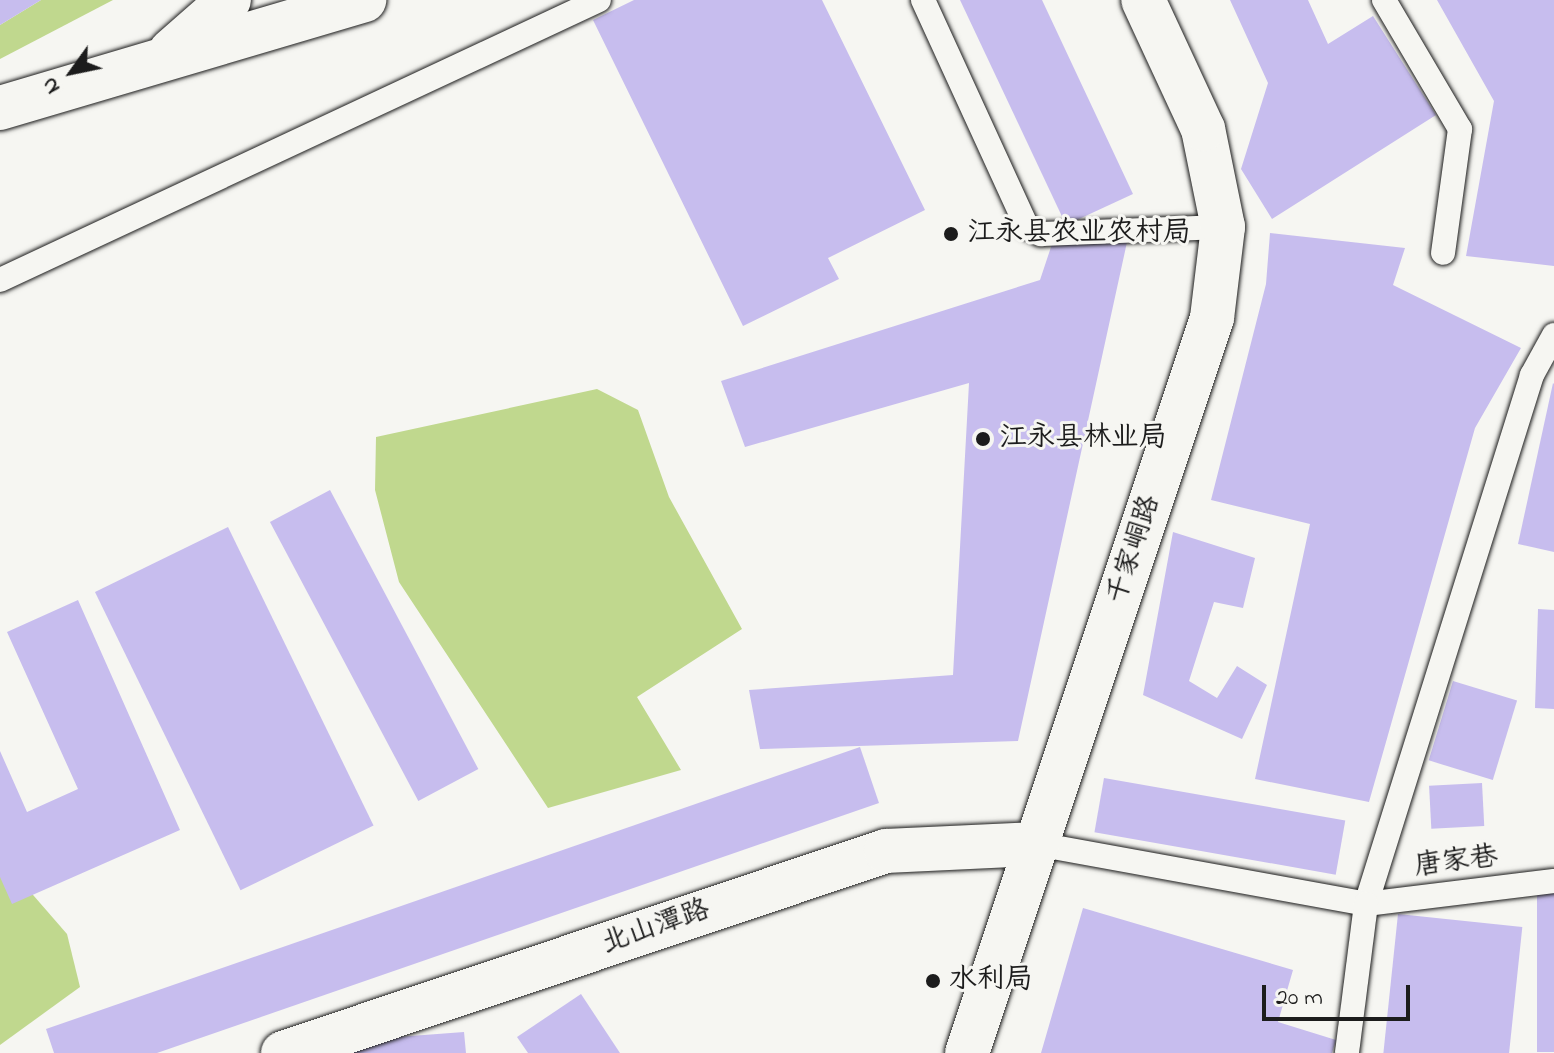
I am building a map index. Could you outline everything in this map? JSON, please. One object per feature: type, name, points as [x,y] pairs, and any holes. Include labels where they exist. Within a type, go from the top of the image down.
[{"type":"main road","points":[[161,60],[229,0]]},
{"type":"main road","points":[[0,108],[364,0]]},
{"type":"main road","name":"千家峒路","points":[[967,1053],[1212,318],[1223,227],[1203,129],[1143,0]]},
{"type":"main road","name":"北山潭路","points":[[283,1053],[886,851],[1037,844]]},
{"type":"lane","points":[[0,280],[599,0]]},
{"type":"lane","points":[[923,0],[1027,227],[1041,234],[1223,227]]},
{"type":"lane","points":[[1384,0],[1460,129],[1443,253]]},
{"type":"lane","points":[[1347,1053],[1366,904],[1532,375],[1554,335]]},
{"type":"lane","name":"唐家巷","points":[[1037,844],[1366,904],[1554,881]]},
{"type":"green space","points":[[41,0],[113,0],[0,59],[0,25]]},
{"type":"green space","points":[[597,389],[638,410],[669,497],[742,629],[637,697],[681,770],[548,808],[399,582],[375,490],[376,437]]},
{"type":"green space","points":[[0,857],[67,934],[80,987],[0,1045]]},
{"type":"building","points":[[0,0],[41,0],[0,25]]},
{"type":"building","points":[[634,0],[822,0],[925,210],[828,258],[839,279],[743,326],[593,20]]},
{"type":"building","points":[[960,0],[1042,0],[1133,194],[1066,225]]},
{"type":"building","points":[[1230,0],[1308,0],[1328,44],[1373,16],[1436,115],[1272,219],[1241,169],[1268,83]]},
{"type":"building","points":[[1437,0],[1554,0],[1554,266],[1466,256],[1494,101]]},
{"type":"building","points":[[1129,233],[1018,741],[760,749],[749,690],[953,675],[969,383],[745,447],[721,381],[1040,280],[1054,238]]},
{"type":"building","points":[[1270,233],[1405,248],[1393,285],[1521,348],[1475,428],[1369,802],[1255,779],[1310,524],[1211,500],[1266,284]]},
{"type":"building","points":[[1554,384],[1554,552],[1518,544]]},
{"type":"building","points":[[330,490],[478,769],[418,801],[270,522]]},
{"type":"building","points":[[228,527],[374,825],[241,890],[95,592]]},
{"type":"building","points":[[1173,532],[1255,558],[1243,608],[1214,602],[1189,681],[1217,698],[1237,666],[1267,685],[1242,739],[1143,695]]},
{"type":"building","points":[[78,600],[180,830],[12,904],[0,877],[0,751],[27,812],[78,789],[7,632]]},
{"type":"building","points":[[1538,609],[1554,610],[1554,709],[1535,708]]},
{"type":"building","points":[[1453,681],[1517,701],[1493,780],[1429,760]]},
{"type":"building","points":[[860,747],[879,803],[157,1053],[54,1053],[46,1029]]},
{"type":"building","points":[[1104,778],[1345,821],[1336,875],[1094,832]]},
{"type":"building","points":[[1482,783],[1484,826],[1431,829],[1429,786]]},
{"type":"building","points":[[1537,892],[1554,892],[1554,1052],[1537,1052]]},
{"type":"building","points":[[1083,908],[1293,970],[1278,1022],[1336,1040],[1332,1053],[1041,1053]]},
{"type":"building","points":[[1398,914],[1522,927],[1509,1053],[1383,1053]]},
{"type":"building","points":[[581,994],[620,1053],[528,1053],[517,1037]]},
{"type":"building","points":[[464,1032],[466,1053],[345,1053],[344,1041]]},
{"type":"place","name":"江永县农业农村局","points":[[951,234]]},
{"type":"place","name":"江永县林业局","points":[[983,439]]},
{"type":"place","name":"水利局","points":[[933,981]]}]
